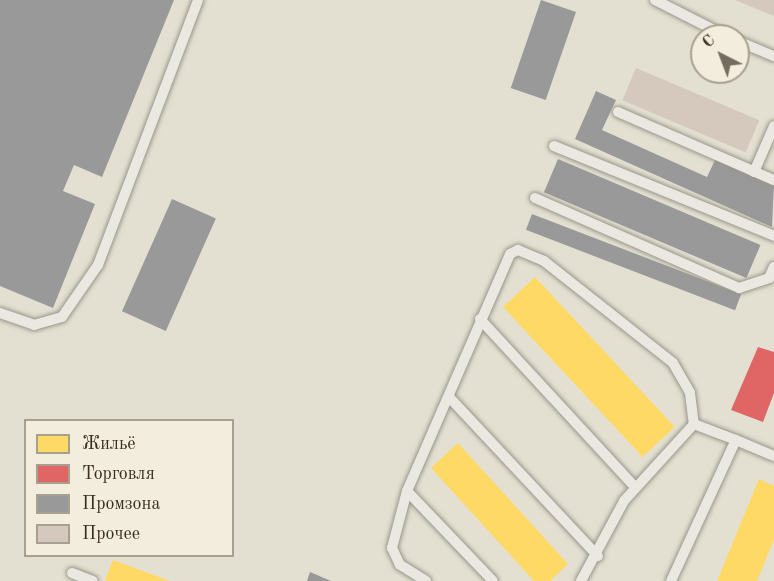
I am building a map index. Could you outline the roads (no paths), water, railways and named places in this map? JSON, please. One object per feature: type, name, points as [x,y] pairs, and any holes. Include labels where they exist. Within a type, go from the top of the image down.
[{"type":"lane","points":[[0,313],[34,326],[62,317],[98,266],[198,0]]},
{"type":"lane","points":[[655,0],[674,13],[699,24]]},
{"type":"lane","points":[[750,46],[774,56]]},
{"type":"lane","points":[[618,112],[774,180]]},
{"type":"lane","points":[[754,172],[774,126]]},
{"type":"lane","points":[[554,146],[774,236]]},
{"type":"lane","points":[[535,198],[739,288],[769,278],[774,267]]},
{"type":"lane","points":[[426,581],[400,565],[392,548],[407,491],[510,254],[518,250],[536,256],[673,363],[690,393],[694,424]]},
{"type":"lane","points":[[480,319],[635,487]]},
{"type":"lane","points":[[448,396],[598,556]]},
{"type":"lane","points":[[694,424],[774,456]]},
{"type":"lane","points":[[581,581],[598,556],[613,519],[635,487],[694,424]]},
{"type":"lane","points":[[671,581],[736,440]]},
{"type":"lane","points":[[407,491],[493,581]]},
{"type":"lane","points":[[72,573],[93,581]]}]
